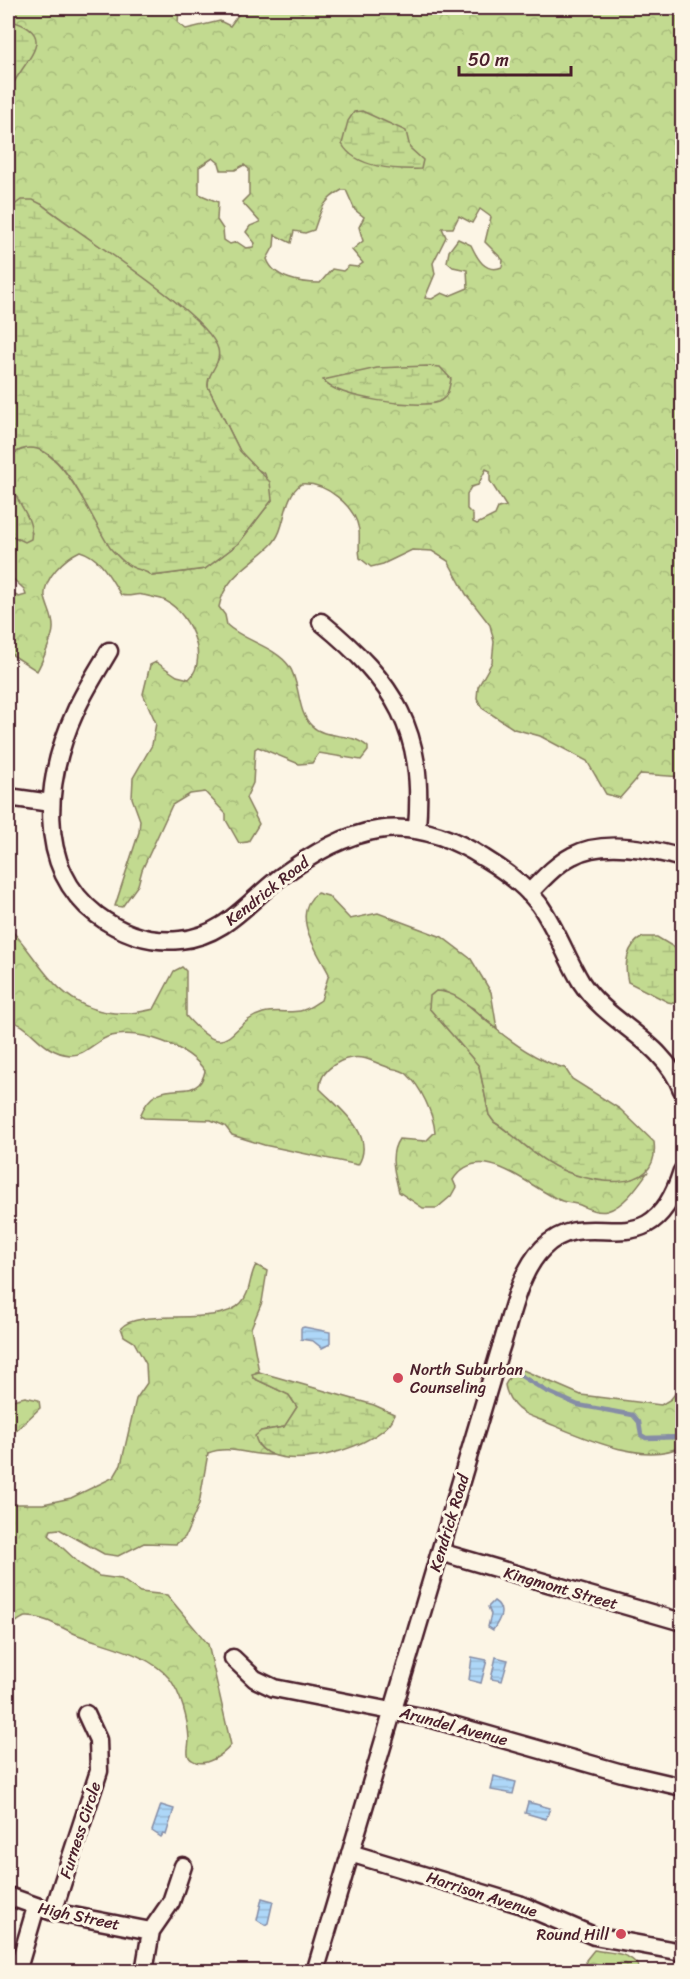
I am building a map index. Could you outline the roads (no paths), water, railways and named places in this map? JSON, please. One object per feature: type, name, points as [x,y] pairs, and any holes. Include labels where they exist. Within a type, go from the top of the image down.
[{"type":"street","points":[[321,622],[367,662],[389,690],[399,708],[410,736],[418,773],[417,828]]},
{"type":"street","name":"Kendrick Road","points":[[109,651],[69,726],[59,760],[51,803],[52,838],[61,868],[73,891],[105,920],[124,930],[155,940],[183,940],[220,927],[242,912],[276,881],[337,843],[372,831],[417,828],[451,839],[472,850],[529,893],[539,905],[578,976],[597,1003],[663,1056],[682,1090]]},
{"type":"street","points":[[8,797],[51,803]]},
{"type":"street","points":[[529,893],[558,866],[585,851],[606,848],[653,851],[682,858]]},
{"type":"street","name":"Kendrick Road","points":[[315,1971],[521,1286],[534,1257],[549,1242],[570,1233],[620,1232],[648,1224],[672,1198],[682,1171]]},
{"type":"street","name":"Kingmont Street","points":[[440,1552],[682,1622]]},
{"type":"street","name":"Arundel Avenue","points":[[233,1658],[255,1679],[274,1688],[392,1710],[476,1730],[622,1773],[682,1786]]},
{"type":"street","name":"Furness Circle","points":[[17,1971],[44,1910],[99,1771],[98,1740],[86,1714]]},
{"type":"street","name":"Harrison Avenue","points":[[350,1853],[519,1904],[594,1936],[682,1952]]},
{"type":"street","points":[[144,1971],[151,1931],[171,1902],[183,1866]]},
{"type":"street","name":"High Street","points":[[8,1896],[44,1910],[151,1931]]},
{"type":"water","points":[[301,1328],[330,1332],[330,1344],[322,1348],[313,1341],[301,1339]]},
{"type":"water","points":[[494,1601],[501,1611],[493,1630],[488,1627],[491,1614],[488,1607]]},
{"type":"water","points":[[472,1657],[487,1660],[481,1683],[469,1680]]},
{"type":"water","points":[[496,1657],[508,1660],[502,1681],[491,1679]]},
{"type":"water","points":[[494,1776],[516,1782],[513,1794],[491,1790]]},
{"type":"water","points":[[528,1802],[550,1808],[546,1819],[525,1813]]},
{"type":"water","points":[[161,1805],[174,1809],[166,1835],[163,1834],[161,1837],[152,1831]]},
{"type":"water","points":[[262,1898],[273,1901],[268,1923],[265,1925],[257,1920]]},
{"type":"waterway","points":[[513,1371],[546,1391],[578,1405],[633,1415],[639,1422],[641,1435],[646,1438],[682,1437]]},
{"type":"place","name":"North Suburban Counseling","points":[[398,1378]]},
{"type":"place","name":"Round Hill","points":[[621,1934]]}]
